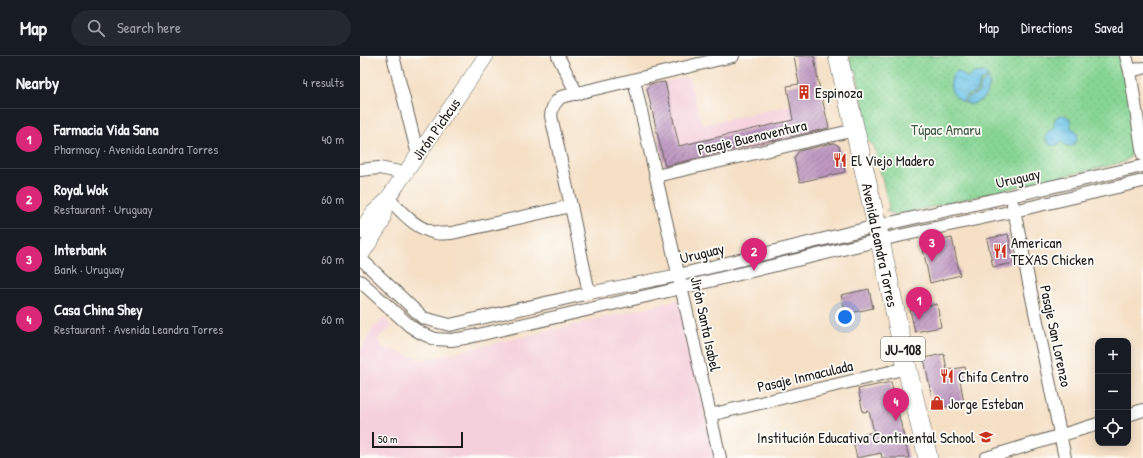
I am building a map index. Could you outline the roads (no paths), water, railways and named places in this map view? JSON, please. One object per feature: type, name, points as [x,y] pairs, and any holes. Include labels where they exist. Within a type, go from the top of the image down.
[{"type":"main road","name":"Avenida Leandra Torres","points":[[838,56],[928,458]]},
{"type":"street","points":[[393,56],[418,155]]},
{"type":"street","name":"Jirón Pichcus","points":[[387,199],[486,56]]},
{"type":"street","points":[[558,56],[577,94]]},
{"type":"street","points":[[589,293],[551,116],[554,103],[561,97],[733,56]]},
{"type":"street","points":[[1126,56],[1130,71],[1143,155]]},
{"type":"street","points":[[1130,71],[1143,68]]},
{"type":"street","name":"Jirón Santa Isabel","points":[[634,80],[720,458]]},
{"type":"street","name":"Pasaje Buenaventura","points":[[656,176],[855,130]]},
{"type":"street","name":"Uruguay","points":[[360,282],[410,326],[421,333],[435,339],[451,340],[465,338],[681,288],[1011,196],[1143,166]]},
{"type":"street","points":[[360,170],[379,168],[405,173]]},
{"type":"street","name":"Uruguay","points":[[360,257],[423,318],[450,325],[589,293],[878,233],[1014,211],[1143,181]]},
{"type":"street","name":"Pasaje San Lorenzo","points":[[1011,196],[1065,458]]},
{"type":"street","points":[[387,199],[412,223],[437,233],[452,233],[571,206]]},
{"type":"street","points":[[360,232],[373,213],[387,199]]},
{"type":"street","points":[[360,257],[382,223],[387,199]]},
{"type":"street","name":"Pasaje Inmaculada","points":[[710,414],[907,368]]},
{"type":"street","points":[[1131,414],[1143,410]]},
{"type":"street","points":[[986,458],[1095,425]]},
{"type":"water","points":[[958,71],[968,78],[974,73],[983,72],[988,77],[981,80],[976,92],[967,96],[963,102],[951,90],[952,78],[954,73]]},
{"type":"water","points":[[988,78],[988,90],[983,98],[976,103],[965,103],[969,97],[978,93],[982,83]]},
{"type":"water","points":[[1063,115],[1069,118],[1071,127],[1077,132],[1076,142],[1072,146],[1066,145],[1062,142],[1058,145],[1050,145],[1046,140],[1046,136],[1051,129],[1054,129],[1054,121],[1056,118]]},
{"type":"place","name":"Espinoza","points":[[804,92]]},
{"type":"place","name":"El Viejo Madero","points":[[840,160]]},
{"type":"place","name":"American TEXAS Chicken","points":[[1000,251]]},
{"type":"place","name":"Interbank","points":[[932,262]]},
{"type":"place","name":"Royal Wok","points":[[754,271]]},
{"type":"place","name":"Farmacia Vida Sana","points":[[919,320]]},
{"type":"place","name":"Chifa Centro","points":[[947,376]]},
{"type":"place","name":"Jorge Esteban","points":[[937,403]]},
{"type":"place","name":"Casa China Shey","points":[[896,421]]},
{"type":"place","name":"Institución Educativa Continental School","points":[[986,437]]},
{"type":"park label","name":"Túpac Amaru","points":[[946,129]]}]
